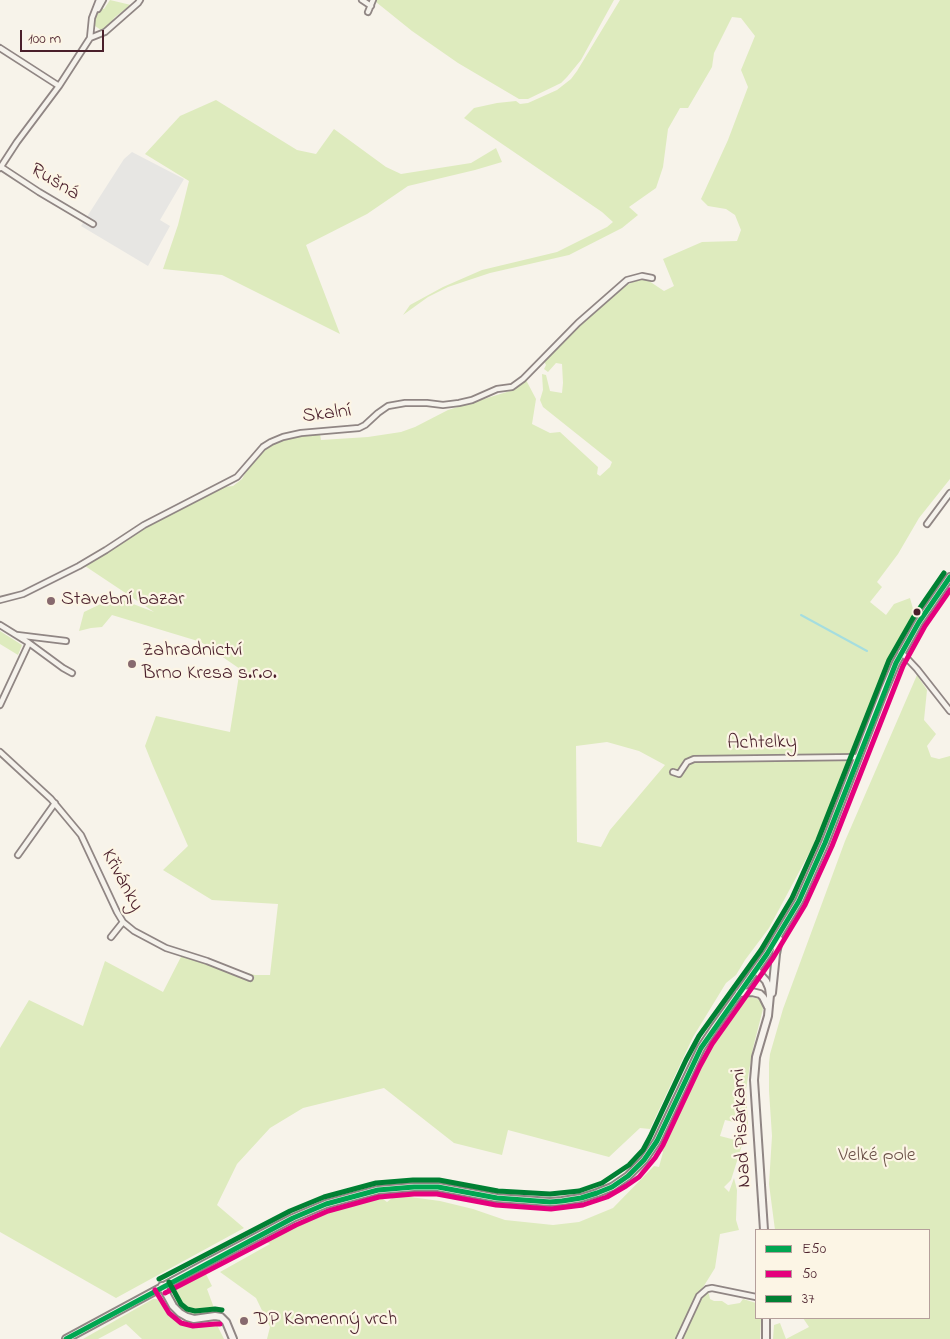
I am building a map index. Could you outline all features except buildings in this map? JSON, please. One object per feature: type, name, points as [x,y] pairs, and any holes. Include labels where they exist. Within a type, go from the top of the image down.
[{"type":"street","points":[[0,168],[90,38],[92,18],[99,0]]},
{"type":"street","points":[[92,18],[103,0]]},
{"type":"street","points":[[90,38],[105,32],[138,4],[140,0]]},
{"type":"street","points":[[362,0],[371,6]]},
{"type":"street","points":[[368,12],[373,0]]},
{"type":"street","points":[[0,48],[58,86]]},
{"type":"street","name":"Rušná","points":[[0,168],[93,224]]},
{"type":"street","name":"Skalní","points":[[0,600],[23,594],[79,566],[144,525],[237,478],[263,447],[283,437],[300,433],[359,428],[388,406],[405,403],[443,405],[460,403],[497,389],[512,386],[523,379],[578,323],[627,280],[642,276],[652,278]]},
{"type":"street","points":[[927,524],[950,493]]},
{"type":"street","points":[[66,1339],[162,1286],[293,1218],[326,1204],[378,1190],[414,1186],[438,1187],[497,1198],[550,1202],[581,1198],[597,1193],[612,1187],[634,1171],[653,1148],[701,1048],[781,933],[799,901],[817,863],[901,652],[950,577]]},
{"type":"street","points":[[0,625],[72,673]]},
{"type":"street","points":[[16,635],[66,641]]},
{"type":"street","points":[[0,705],[29,643]]},
{"type":"street","points":[[901,652],[950,711]]},
{"type":"street","name":"Křivánky","points":[[0,752],[54,803],[81,835],[116,912],[123,922],[140,935],[166,948],[207,961],[250,978]]},
{"type":"street","name":"Achtelky","points":[[673,772],[679,774],[687,762],[694,759],[858,758]]},
{"type":"street","points":[[18,854],[54,803]]},
{"type":"street","points":[[111,937],[123,922]]},
{"type":"street","points":[[768,1010],[776,950],[781,933]]},
{"type":"street","name":"Nad Pisárkami","points":[[756,970],[764,978],[770,995],[756,1057],[754,1080],[764,1229]]},
{"type":"street","points":[[739,993],[752,992],[760,994],[765,1000],[768,1010]]},
{"type":"street","points":[[162,1286],[175,1309],[184,1316],[194,1319],[221,1317],[226,1322],[233,1339]]},
{"type":"street","points":[[679,1339],[699,1296],[707,1289],[712,1288],[755,1297]]},
{"type":"street","points":[[766,1319],[766,1339]]},
{"type":"shaded area","points":[[132,152],[184,179],[160,220],[170,226],[148,266],[81,226],[124,159]]},
{"type":"green space","points":[[110,0],[131,5],[101,30],[95,26],[94,19]]},
{"type":"green space","points":[[376,0],[614,0],[581,60],[567,77],[561,83],[528,99],[519,99],[458,63],[412,31],[376,2]]},
{"type":"green space","points":[[620,0],[950,0],[950,479],[919,518],[898,554],[877,582],[882,587],[870,602],[886,615],[894,604],[910,598],[915,616],[892,656],[821,831],[769,928],[736,975],[726,983],[693,1037],[650,1129],[640,1128],[609,1157],[508,1130],[502,1155],[454,1143],[384,1088],[303,1108],[270,1128],[237,1164],[217,1205],[244,1228],[116,1298],[0,1232],[0,1048],[29,1000],[83,1026],[105,961],[163,992],[184,951],[255,975],[270,975],[278,904],[212,900],[163,870],[188,846],[145,746],[156,716],[230,732],[240,669],[201,642],[112,615],[102,627],[79,631],[84,612],[115,597],[154,612],[85,566],[143,528],[223,487],[233,486],[242,479],[248,468],[267,447],[278,440],[301,435],[320,434],[321,440],[368,437],[401,432],[448,410],[510,391],[526,380],[536,399],[532,424],[550,433],[560,432],[598,467],[597,474],[600,476],[610,467],[612,462],[543,407],[540,400],[543,390],[542,374],[546,375],[550,391],[562,393],[563,383],[562,364],[556,363],[548,372],[544,369],[546,365],[544,361],[554,349],[625,286],[643,277],[664,291],[674,286],[663,259],[702,242],[737,241],[741,230],[735,215],[726,209],[708,206],[701,199],[728,140],[748,87],[741,70],[755,36],[741,18],[732,17],[714,53],[712,67],[688,108],[680,108],[668,129],[663,167],[656,188],[629,207],[638,215],[622,228],[569,255],[490,273],[448,287],[428,297],[403,315],[410,305],[443,287],[482,270],[557,252],[607,227],[613,222],[602,212],[464,118],[474,108],[516,101],[520,104],[528,103],[557,90],[571,79]],"holes":[[[607,742],[639,751],[665,765],[610,830],[601,847],[577,842],[576,746]]]},
{"type":"green space","points":[[216,100],[297,150],[316,154],[334,129],[386,167],[401,174],[471,163],[496,148],[502,162],[408,186],[367,214],[306,245],[340,334],[222,275],[163,269],[178,225],[189,181],[145,154],[180,116]]},
{"type":"green space","points":[[0,631],[22,645],[18,655],[0,644]]},
{"type":"green space","name":"Velké pole","points":[[917,675],[927,690],[924,720],[936,734],[927,746],[931,757],[939,759],[950,756],[950,1339],[786,1339],[809,1327],[804,1319],[930,1319],[930,1229],[775,1229],[769,1184],[772,1136],[769,1063],[783,1009],[845,841]]},
{"type":"green space","points":[[750,997],[761,1001],[763,1009],[753,1048],[746,1089],[748,1125],[725,1120],[720,1136],[743,1142],[731,1180],[724,1187],[729,1192],[734,1178],[737,1190],[736,1220],[739,1230],[720,1234],[715,1268],[702,1289],[678,1339],[267,1339],[270,1327],[256,1298],[220,1272],[270,1244],[266,1242],[287,1229],[328,1210],[371,1197],[387,1195],[383,1199],[387,1202],[396,1195],[440,1201],[473,1209],[505,1220],[553,1225],[579,1222],[613,1208],[654,1166],[659,1167],[663,1152],[660,1149],[706,1052],[737,1005],[744,998]]},
{"type":"green space","points":[[204,1270],[212,1286],[207,1289],[214,1308],[212,1311],[202,1315],[189,1314],[177,1304],[173,1295],[174,1289],[176,1285]]},
{"type":"green space","points":[[708,1290],[710,1299],[722,1301],[728,1305],[740,1303],[743,1299],[755,1303],[755,1319],[761,1319],[760,1339],[681,1339],[701,1297]]},
{"type":"green space","points":[[153,1299],[162,1302],[174,1317],[185,1324],[197,1326],[217,1325],[224,1339],[142,1339],[126,1324],[98,1339],[83,1339]]},
{"type":"green space","points":[[780,1323],[786,1339],[773,1339],[774,1325]]},
{"type":"waterway","points":[[801,615],[867,651]]},
{"type":"transit line","name":"37","points":[[159,1279],[290,1211],[324,1197],[376,1183],[439,1180],[498,1191],[550,1194],[579,1191],[602,1183],[629,1165],[643,1150],[699,1036],[761,950],[792,898],[818,840],[889,660],[913,618],[944,573]]},
{"type":"transit line","name":"E50","points":[[66,1339],[293,1218],[326,1204],[378,1190],[414,1187],[438,1187],[497,1198],[550,1202],[562,1201],[597,1193],[612,1187],[628,1176],[644,1160],[657,1141],[701,1048],[767,954],[799,901],[825,843],[896,663],[919,622],[950,577]]},
{"type":"transit line","name":"50","points":[[165,1293],[296,1225],[328,1211],[379,1197],[437,1194],[496,1205],[551,1209],[583,1205],[607,1197],[639,1177],[663,1145],[712,1044],[773,958],[805,905],[832,846],[903,666],[925,626],[950,590]]},
{"type":"transit line","name":"37","points":[[169,1282],[181,1304],[187,1309],[195,1311],[222,1310]]},
{"type":"transit line","name":"50","points":[[155,1290],[169,1313],[181,1323],[193,1326],[220,1324]]},
{"type":"place","name":"Stavební bazar","points":[[51,601]]},
{"type":"place","name":"Zahradnictví Brno Kresa s.r.o.","points":[[132,664]]},
{"type":"place","name":"DP Kamenný vrch","points":[[244,1321]]}]
